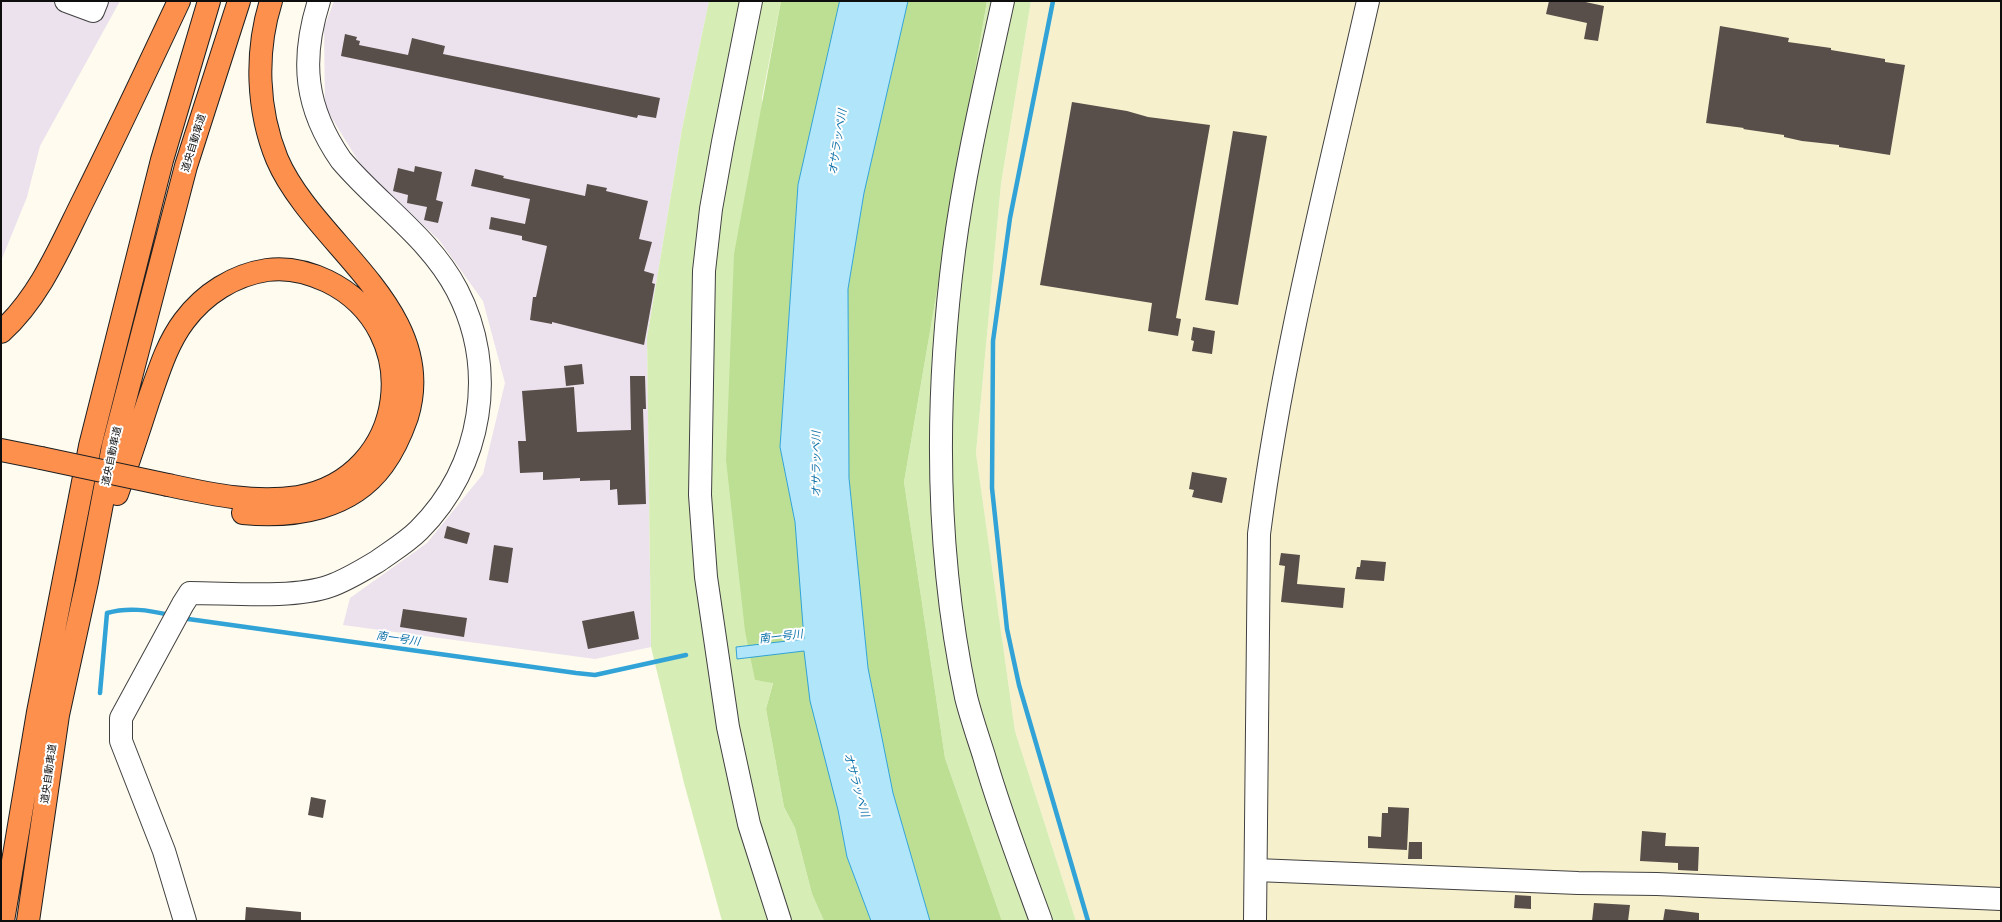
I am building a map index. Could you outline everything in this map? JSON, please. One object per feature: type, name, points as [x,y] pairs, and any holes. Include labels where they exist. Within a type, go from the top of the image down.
[{"type":"highway","points":[[1,332],[18,314],[49,269],[124,119],[179,1]]},
{"type":"highway","name":"道央自動車道","points":[[3,921],[38,712],[90,446],[162,160],[209,1]]},
{"type":"highway","name":"道央自動車道","points":[[28,921],[58,715],[88,582],[113,446],[182,181],[239,1]]},
{"type":"highway","points":[[1,450],[40,465],[165,492],[228,512],[278,515],[306,511],[340,501],[361,488],[379,471],[397,444],[409,409],[413,380],[411,366],[398,325],[377,292],[306,206],[290,183],[278,160],[269,135],[261,88],[260,70],[264,33],[271,1]]},
{"type":"highway","points":[[88,582],[162,362],[175,335],[200,303],[220,287],[235,279],[249,273],[274,269],[290,270],[318,276],[343,290],[362,306],[378,327],[384,339],[392,366],[394,383],[393,398],[385,425],[380,438],[367,457],[345,476],[330,485],[299,497],[262,500],[165,492]]},
{"type":"highway","points":[[1,465],[40,465]]},
{"type":"street","points":[[66,1],[93,11],[97,1]]},
{"type":"street","points":[[185,921],[164,851],[121,741],[120,718],[190,592],[309,592],[330,586],[368,568],[407,541],[433,514],[458,477],[467,457],[478,419],[481,381],[479,358],[470,321],[458,291],[428,248],[352,174],[329,143],[317,117],[311,100],[307,66],[312,24],[319,1]]},
{"type":"street","points":[[751,1],[723,142],[704,271],[700,495],[706,577],[728,727],[749,824],[780,921]]},
{"type":"street","points":[[1003,1],[975,129],[954,251],[943,375],[941,466],[948,591],[967,699],[1000,810],[1041,921]]},
{"type":"street","points":[[1255,921],[1259,541],[1266,478],[1297,315],[1368,1]]},
{"type":"street","points":[[1256,870],[2001,899]]},
{"type":"shaded area","points":[[1,1],[120,1],[40,146],[27,197],[1,261]]},
{"type":"shaded area","points":[[334,1],[709,1],[682,129],[647,338],[651,647],[595,659],[343,625],[350,598],[427,543],[483,474],[505,383],[483,301],[439,240],[365,172],[325,107],[324,28]]},
{"type":"shaded area","points":[[1031,1],[2001,1],[2001,921],[1076,921],[1015,731],[976,453],[1001,184]]},
{"type":"green space","points":[[709,1],[781,1],[762,98],[755,680],[773,682],[766,709],[784,807],[795,828],[812,894],[824,921],[722,921],[684,783],[651,647],[647,338],[682,129]]},
{"type":"green space","points":[[781,1],[840,1],[798,185],[780,447],[795,522],[838,810],[847,857],[871,921],[824,921],[812,894],[795,828],[784,807],[766,709],[773,683],[755,680],[745,631],[726,460],[734,254]]},
{"type":"green space","points":[[908,1],[987,1],[904,482],[945,758],[1002,921],[930,921],[893,793],[868,668],[849,478],[848,289],[864,193]]},
{"type":"green space","points":[[987,1],[1031,1],[1001,184],[976,453],[1015,731],[1076,921],[1002,921],[945,758],[904,482]]},
{"type":"water","name":"オサラッペ川","points":[[840,1],[908,1],[864,193],[848,289],[849,478],[868,668],[893,793],[930,921],[871,921],[847,857],[838,810],[810,701],[804,651],[737,659],[736,647],[804,639],[795,522],[780,447],[798,185]]},
{"type":"building","points":[[1549,1],[1581,1],[1604,6],[1598,41],[1584,39],[1587,23],[1546,14]]},
{"type":"building","points":[[1720,26],[1789,38],[1788,42],[1831,48],[1831,50],[1885,59],[1885,62],[1905,65],[1890,155],[1839,147],[1839,145],[1802,141],[1784,137],[1784,135],[1743,129],[1744,128],[1706,123]]},
{"type":"building","points":[[345,34],[357,37],[356,40],[360,41],[359,45],[408,55],[412,38],[445,46],[443,54],[660,98],[656,118],[638,115],[637,118],[341,56]]},
{"type":"building","points":[[1072,102],[1127,111],[1148,117],[1210,125],[1176,318],[1181,319],[1178,336],[1148,331],[1152,303],[1040,285]]},
{"type":"building","points":[[1233,131],[1267,136],[1238,305],[1205,300]]},
{"type":"building","points":[[415,166],[442,172],[436,200],[443,202],[438,223],[424,220],[427,207],[407,203],[408,195],[393,191],[398,168],[414,172]]},
{"type":"building","points":[[475,169],[504,176],[503,178],[585,196],[587,184],[607,188],[606,191],[648,201],[639,239],[652,242],[644,271],[654,274],[652,283],[655,284],[644,345],[552,322],[552,324],[530,320],[533,297],[536,297],[547,246],[522,240],[522,236],[489,229],[491,217],[525,224],[530,199],[471,186]]},
{"type":"building","points":[[1193,327],[1215,331],[1212,354],[1192,351],[1194,341],[1191,340]]},
{"type":"building","points":[[582,364],[584,384],[566,386],[564,366]]},
{"type":"building","points":[[630,376],[645,376],[646,409],[643,409],[646,504],[618,505],[617,489],[610,490],[610,480],[580,481],[580,478],[543,480],[543,472],[520,473],[518,441],[526,441],[522,391],[574,387],[577,432],[631,430]]},
{"type":"building","points":[[1192,472],[1227,478],[1222,503],[1192,497],[1194,490],[1189,489]]},
{"type":"building","points":[[447,526],[470,533],[467,544],[444,538]]},
{"type":"building","points":[[494,545],[513,548],[508,583],[489,580]]},
{"type":"building","points":[[1281,553],[1300,555],[1297,584],[1345,588],[1343,608],[1281,602],[1285,566],[1279,565]]},
{"type":"building","points":[[1361,560],[1386,562],[1384,581],[1355,579],[1357,567],[1360,567]]},
{"type":"building","points":[[403,609],[467,618],[464,637],[400,627]]},
{"type":"building","points":[[634,611],[639,639],[588,649],[582,621]]},
{"type":"building","points":[[311,797],[326,800],[323,818],[308,815]]},
{"type":"building","points":[[1388,807],[1409,808],[1407,850],[1368,848],[1368,836],[1381,837],[1382,813],[1388,813]]},
{"type":"building","points":[[1642,831],[1666,833],[1665,846],[1699,847],[1698,871],[1678,870],[1678,863],[1640,861]]},
{"type":"building","points":[[1409,842],[1422,842],[1422,859],[1408,859]]},
{"type":"building","points":[[1515,895],[1531,896],[1531,909],[1514,908]]},
{"type":"building","points":[[1594,903],[1630,905],[1628,921],[1592,921]]},
{"type":"building","points":[[246,907],[301,912],[301,921],[245,921]]},
{"type":"building","points":[[1665,909],[1699,913],[1699,921],[1663,921]]},
{"type":"waterway","points":[[1053,1],[1010,218],[993,341],[992,488],[1007,629],[1019,685],[1088,921]]},
{"type":"waterway","points":[[100,693],[107,613],[123,610],[138,610],[170,615]]},
{"type":"waterway","name":"南一号川","points":[[181,618],[595,675],[686,655]]}]
